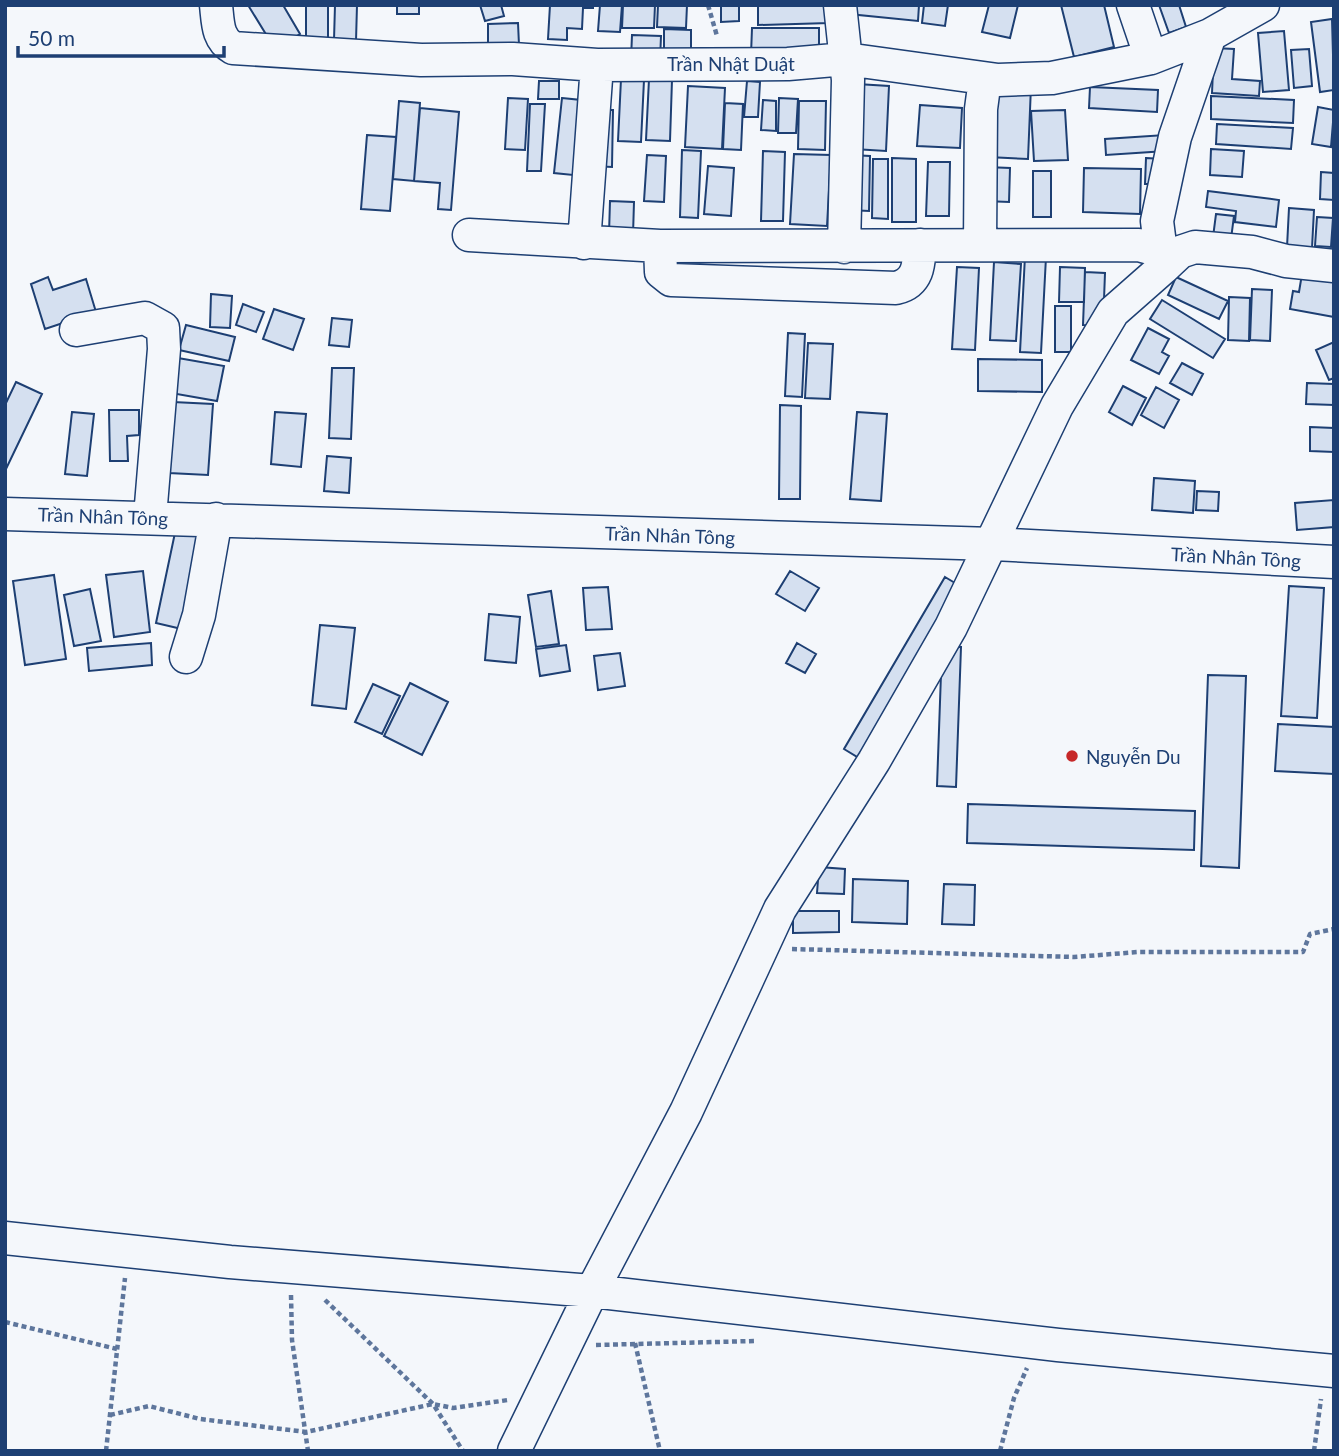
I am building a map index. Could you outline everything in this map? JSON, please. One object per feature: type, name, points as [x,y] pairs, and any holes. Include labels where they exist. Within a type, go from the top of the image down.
[{"type":"street","name":"Trần Nhật Duật","points":[[216,5],[220,33],[224,43],[233,48],[421,60],[513,60],[597,65],[788,64],[846,59],[985,79],[1052,78],[1151,58],[1210,35],[1263,5]]},
{"type":"street","points":[[840,5],[848,101],[844,247]]},
{"type":"street","points":[[1133,5],[1151,58]]},
{"type":"street","points":[[1163,268],[1157,221],[1175,136],[1210,35]]},
{"type":"street","points":[[584,243],[597,65]]},
{"type":"street","points":[[980,245],[981,109],[985,79]]},
{"type":"street","points":[[469,235],[660,246],[1139,245],[1161,251],[1163,268]]},
{"type":"street","points":[[660,246],[661,272],[671,280],[896,288],[912,281],[917,270],[920,245]]},
{"type":"street","points":[[514,1451],[592,1291],[686,1112],[780,909],[874,761],[944,640],[1058,406],[1113,312],[1180,252],[1195,247],[1252,252],[1286,261],[1334,266]]},
{"type":"street","points":[[76,330],[145,318],[163,328],[164,349],[150,517]]},
{"type":"street","name":"Trần Nhân Tông","points":[[5,514],[993,544],[1334,562]]},
{"type":"street","points":[[186,657],[199,615],[216,519]]},
{"type":"street","points":[[5,1238],[230,1262],[592,1291],[1058,1345],[1330,1382]]},
{"type":"path","points":[[763,948],[1074,957],[1138,951],[1303,952],[1310,934],[1334,929]]},
{"type":"path","points":[[106,1451],[128,1250]]},
{"type":"path","points":[[292,1266],[303,1279],[291,1291],[292,1340],[308,1451]]},
{"type":"path","points":[[323,1298],[433,1405],[463,1451]]},
{"type":"path","points":[[5,1322],[117,1349]]},
{"type":"path","points":[[586,1350],[597,1345],[758,1340]]},
{"type":"path","points":[[635,1343],[660,1451]]},
{"type":"path","points":[[1000,1451],[1014,1398],[1029,1363],[1058,1345]]},
{"type":"path","points":[[1314,1451],[1319,1403],[1330,1382]]},
{"type":"path","points":[[110,1415],[149,1406],[200,1419],[306,1432],[433,1405],[453,1408],[541,1399]]},
{"type":"building","points":[[248,5],[283,5],[300,34],[275,49]]},
{"type":"building","points":[[306,5],[328,5],[328,42],[306,42]]},
{"type":"building","points":[[335,5],[357,5],[356,41],[334,40]]},
{"type":"building","points":[[397,5],[419,5],[419,14],[397,14]]},
{"type":"building","points":[[480,5],[501,5],[504,16],[485,21]]},
{"type":"building","points":[[550,5],[593,5],[593,8],[583,8],[582,29],[567,28],[567,40],[548,39]]},
{"type":"building","points":[[600,5],[622,5],[620,32],[598,31]]},
{"type":"building","points":[[623,5],[655,5],[654,28],[622,28]]},
{"type":"building","points":[[658,5],[687,5],[686,28],[657,27]]},
{"type":"building","points":[[721,5],[739,5],[739,21],[721,22]]},
{"type":"building","points":[[758,5],[828,5],[829,23],[758,25]]},
{"type":"building","points":[[850,5],[919,5],[918,21],[849,14]]},
{"type":"building","points":[[924,5],[948,5],[945,26],[922,23]]},
{"type":"building","points":[[989,5],[1018,5],[1010,38],[982,32]]},
{"type":"building","points":[[1061,5],[1104,5],[1114,47],[1074,57]]},
{"type":"building","points":[[1159,5],[1179,5],[1186,27],[1169,33]]},
{"type":"building","points":[[1332,19],[1334,90],[1320,92],[1311,22]]},
{"type":"building","points":[[518,23],[519,45],[488,45],[488,24]]},
{"type":"building","points":[[752,28],[819,28],[819,56],[751,55]]},
{"type":"building","points":[[664,29],[691,30],[691,57],[664,57]]},
{"type":"building","points":[[1284,31],[1289,90],[1263,92],[1258,33]]},
{"type":"building","points":[[632,35],[661,36],[660,61],[631,60]]},
{"type":"building","points":[[1214,48],[1234,49],[1232,79],[1260,81],[1259,96],[1212,93]]},
{"type":"building","points":[[1309,49],[1312,86],[1294,88],[1291,50]]},
{"type":"building","points":[[621,79],[644,80],[641,142],[618,141]]},
{"type":"building","points":[[649,79],[672,80],[670,141],[646,140]]},
{"type":"building","points":[[539,81],[559,81],[559,99],[538,99]]},
{"type":"building","points":[[747,81],[760,82],[758,117],[744,117]]},
{"type":"building","points":[[857,84],[889,86],[886,151],[854,149]]},
{"type":"building","points":[[991,85],[1031,86],[1028,159],[988,157]]},
{"type":"building","points":[[688,86],[725,88],[722,149],[685,147]]},
{"type":"building","points":[[1090,87],[1158,90],[1157,112],[1089,108]]},
{"type":"building","points":[[1211,96],[1294,100],[1293,123],[1211,119]]},
{"type":"building","points":[[508,98],[528,99],[525,150],[505,149]]},
{"type":"building","points":[[562,98],[581,100],[573,175],[554,173]]},
{"type":"building","points":[[779,98],[798,99],[796,133],[778,133]]},
{"type":"building","points":[[763,100],[776,101],[776,131],[761,130]]},
{"type":"building","points":[[399,101],[420,103],[414,181],[393,179]]},
{"type":"building","points":[[799,101],[826,101],[825,150],[798,149]]},
{"type":"building","points":[[725,103],[743,104],[741,150],[723,149]]},
{"type":"building","points":[[530,104],[545,104],[541,171],[527,171]]},
{"type":"building","points":[[920,105],[962,108],[960,148],[917,146]]},
{"type":"building","points":[[1318,107],[1334,110],[1331,147],[1312,144]]},
{"type":"building","points":[[420,108],[459,112],[451,210],[438,209],[440,183],[414,181]]},
{"type":"building","points":[[594,110],[613,110],[612,167],[593,166]]},
{"type":"building","points":[[1065,110],[1068,160],[1034,161],[1031,111]]},
{"type":"building","points":[[1217,124],[1293,128],[1291,149],[1216,144]]},
{"type":"building","points":[[367,135],[396,137],[390,211],[361,209]]},
{"type":"building","points":[[1165,135],[1166,151],[1106,155],[1105,139]]},
{"type":"building","points":[[1211,149],[1244,151],[1242,177],[1210,175]]},
{"type":"building","points":[[682,150],[701,151],[698,218],[680,217]]},
{"type":"building","points":[[763,151],[785,152],[783,221],[761,221]]},
{"type":"building","points":[[794,154],[831,155],[827,226],[790,224]]},
{"type":"building","points":[[647,155],[666,156],[664,202],[644,201]]},
{"type":"building","points":[[851,155],[870,156],[869,211],[849,210]]},
{"type":"building","points":[[892,158],[916,159],[916,222],[892,222]]},
{"type":"building","points":[[1146,158],[1162,159],[1161,184],[1145,184]]},
{"type":"building","points":[[873,159],[888,159],[888,219],[872,218]]},
{"type":"building","points":[[928,162],[950,162],[949,216],[926,216]]},
{"type":"building","points":[[708,166],[734,168],[731,216],[704,214]]},
{"type":"building","points":[[986,167],[1010,168],[1009,202],[985,201]]},
{"type":"building","points":[[1084,168],[1141,169],[1140,214],[1083,212]]},
{"type":"building","points":[[1033,171],[1051,171],[1051,217],[1033,217]]},
{"type":"building","points":[[1321,172],[1334,173],[1334,200],[1320,199]]},
{"type":"building","points":[[1208,191],[1279,200],[1276,227],[1235,222],[1236,211],[1206,207]]},
{"type":"building","points":[[610,201],[634,202],[633,235],[609,234]]},
{"type":"building","points":[[1289,208],[1314,210],[1312,248],[1287,247]]},
{"type":"building","points":[[1216,214],[1234,216],[1231,239],[1213,237]]},
{"type":"building","points":[[1317,217],[1333,218],[1331,247],[1315,246]]},
{"type":"building","points":[[1025,256],[1046,257],[1041,353],[1020,352]]},
{"type":"building","points":[[994,262],[1021,264],[1016,341],[990,340]]},
{"type":"building","points":[[957,267],[979,268],[975,350],[952,349]]},
{"type":"building","points":[[1060,267],[1085,268],[1084,302],[1059,302]]},
{"type":"building","points":[[1085,272],[1105,273],[1103,326],[1083,325]]},
{"type":"building","points":[[1302,274],[1334,280],[1334,317],[1290,309],[1293,291],[1299,292]]},
{"type":"building","points":[[48,277],[53,290],[86,279],[96,312],[45,329],[31,284]]},
{"type":"building","points":[[1176,277],[1228,301],[1219,319],[1168,295]]},
{"type":"building","points":[[1252,289],[1272,290],[1270,341],[1250,340]]},
{"type":"building","points":[[211,294],[232,296],[230,328],[210,327]]},
{"type":"building","points":[[1229,297],[1250,298],[1249,341],[1228,340]]},
{"type":"building","points":[[1162,300],[1225,339],[1213,358],[1150,319]]},
{"type":"building","points":[[243,304],[264,312],[256,332],[236,325]]},
{"type":"building","points":[[1055,306],[1071,306],[1071,352],[1055,352]]},
{"type":"building","points":[[274,309],[304,319],[293,350],[263,339]]},
{"type":"building","points":[[332,318],[352,320],[349,347],[329,345]]},
{"type":"building","points":[[186,325],[235,337],[229,361],[179,350]]},
{"type":"building","points":[[1148,328],[1169,339],[1162,352],[1169,356],[1159,374],[1131,360]]},
{"type":"building","points":[[788,333],[805,334],[802,397],[785,396]]},
{"type":"building","points":[[1334,342],[1334,378],[1329,380],[1316,350]]},
{"type":"building","points":[[808,343],[833,344],[830,399],[805,398]]},
{"type":"building","points":[[178,358],[224,366],[217,401],[171,393]]},
{"type":"building","points":[[978,359],[1042,360],[1042,392],[978,391]]},
{"type":"building","points":[[1182,363],[1203,374],[1192,395],[1170,383]]},
{"type":"building","points":[[332,368],[354,368],[351,439],[329,438]]},
{"type":"building","points":[[16,382],[42,394],[5,471],[5,405]]},
{"type":"building","points":[[1307,383],[1334,384],[1334,405],[1306,404]]},
{"type":"building","points":[[1123,386],[1146,398],[1132,425],[1109,412]]},
{"type":"building","points":[[1156,387],[1179,400],[1164,428],[1141,415]]},
{"type":"building","points":[[173,402],[213,404],[208,475],[169,473]]},
{"type":"building","points":[[780,405],[801,406],[800,499],[779,499]]},
{"type":"building","points":[[109,410],[139,410],[139,435],[127,436],[128,461],[110,461]]},
{"type":"building","points":[[72,412],[94,414],[87,476],[65,474]]},
{"type":"building","points":[[275,412],[306,414],[301,467],[271,464]]},
{"type":"building","points":[[857,412],[887,414],[881,501],[850,499]]},
{"type":"building","points":[[1310,427],[1334,428],[1334,452],[1310,451]]},
{"type":"building","points":[[327,456],[351,458],[349,493],[324,491]]},
{"type":"building","points":[[1154,478],[1195,481],[1193,513],[1152,510]]},
{"type":"building","points":[[1197,491],[1219,492],[1218,511],[1196,510]]},
{"type":"building","points":[[1334,500],[1334,527],[1297,530],[1295,503]]},
{"type":"building","points":[[176,528],[205,534],[186,630],[156,623]]},
{"type":"building","points":[[143,571],[150,632],[114,637],[106,575]]},
{"type":"building","points":[[790,571],[819,588],[805,611],[776,594]]},
{"type":"building","points":[[54,575],[66,659],[25,665],[13,581]]},
{"type":"building","points":[[945,577],[960,586],[859,758],[844,749]]},
{"type":"building","points":[[1289,586],[1324,588],[1317,718],[1281,716]]},
{"type":"building","points":[[608,587],[612,629],[586,630],[583,588]]},
{"type":"building","points":[[90,589],[101,641],[74,646],[64,595]]},
{"type":"building","points":[[551,591],[559,644],[536,647],[528,595]]},
{"type":"building","points":[[489,614],[520,617],[516,663],[485,660]]},
{"type":"building","points":[[320,625],[355,628],[346,709],[312,705]]},
{"type":"building","points":[[151,643],[152,665],[89,671],[87,648]]},
{"type":"building","points":[[797,643],[816,654],[805,673],[786,663]]},
{"type":"building","points":[[566,645],[570,671],[540,676],[536,649]]},
{"type":"building","points":[[942,646],[961,647],[956,787],[937,786]]},
{"type":"building","points":[[620,653],[625,686],[598,690],[594,656]]},
{"type":"building","points":[[1208,675],[1246,676],[1239,868],[1201,866]]},
{"type":"building","points":[[410,683],[448,702],[422,755],[384,736]]},
{"type":"building","points":[[373,684],[400,696],[382,734],[355,722]]},
{"type":"building","points":[[1278,724],[1334,727],[1334,774],[1275,771]]},
{"type":"building","points":[[968,804],[1195,811],[1194,850],[967,843]]},
{"type":"building","points":[[819,867],[845,869],[844,894],[817,893]]},
{"type":"building","points":[[853,879],[908,881],[907,924],[852,922]]},
{"type":"building","points":[[944,884],[975,885],[974,925],[942,924]]},
{"type":"building","points":[[793,911],[839,911],[839,932],[793,933]]},
{"type":"place","name":"Nguyễn Du","points":[[1072,756]]}]
